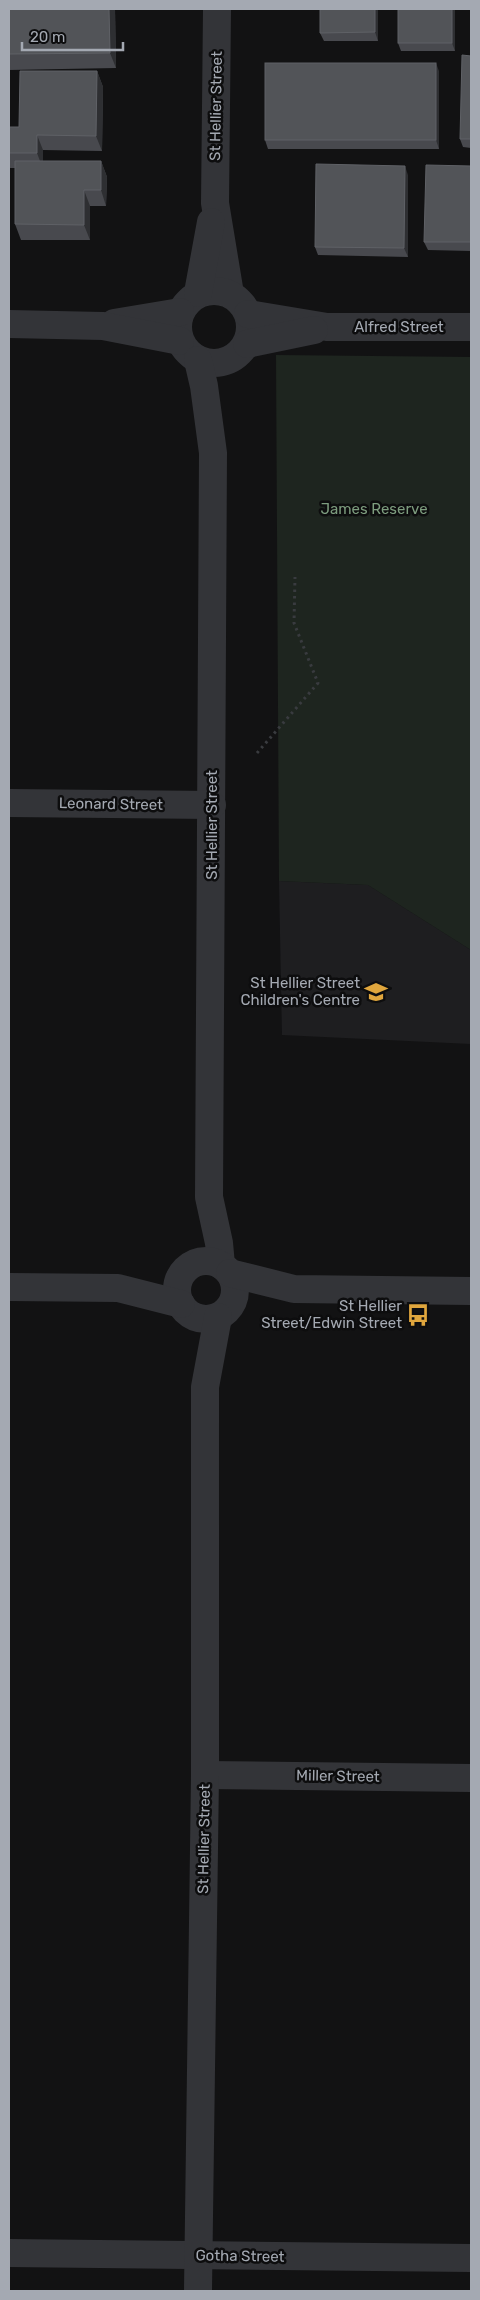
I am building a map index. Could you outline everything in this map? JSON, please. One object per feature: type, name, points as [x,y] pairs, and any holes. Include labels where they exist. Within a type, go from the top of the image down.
[{"type":"street","name":"St Hellier Street","points":[[217,9],[215,203],[230,294]]},
{"type":"street","name":"St Hellier Street","points":[[189,303],[215,203]]},
{"type":"street","points":[[9,324],[103,326],[189,350],[217,363],[237,352],[250,334],[248,314],[244,305],[230,294],[209,290],[189,303],[103,326]]},
{"type":"street","points":[[189,303],[177,322],[189,350]]},
{"type":"street","name":"Alfred Street","points":[[248,314],[328,327],[471,327]]},
{"type":"street","name":"Alfred Street","points":[[237,352],[328,327]]},
{"type":"street","name":"St Hellier Street","points":[[189,350],[204,386],[213,453],[209,1197],[226,1269]]},
{"type":"street","name":"St Hellier Street","points":[[213,453],[237,352]]},
{"type":"street","name":"Leonard Street","points":[[9,803],[212,805]]},
{"type":"street","name":"St Hellier Street","points":[[186,1270],[209,1197]]},
{"type":"street","points":[[9,1287],[118,1288],[186,1270],[206,1261],[226,1269],[294,1289],[471,1291]]},
{"type":"street","points":[[224,1312],[236,1291],[226,1269]]},
{"type":"street","points":[[185,1309],[178,1284],[186,1270]]},
{"type":"street","points":[[118,1288],[185,1309],[208,1319],[294,1289]]},
{"type":"street","name":"St Hellier Street","points":[[185,1309],[205,1387]]},
{"type":"street","name":"St Hellier Street","points":[[198,2291],[205,1775],[205,1387],[224,1312]]},
{"type":"street","name":"Miller Street","points":[[205,1775],[471,1778]]},
{"type":"street","name":"Gotha Street","points":[[9,2253],[471,2258]]},
{"type":"path","points":[[257,753],[318,683],[294,623],[295,577]]},
{"type":"shaded area","name":"St Hellier Street Children's Centre","points":[[279,881],[368,885],[471,950],[471,1044],[282,1035]]},
{"type":"green space","name":"James Reserve","points":[[276,355],[471,357],[471,950],[368,885],[279,881]]},
{"type":"building","points":[[9,9],[109,9],[110,53],[9,54]]},
{"type":"building","points":[[320,9],[375,9],[375,32],[320,33]]},
{"type":"building","points":[[398,9],[452,9],[452,43],[398,43]]},
{"type":"building","points":[[462,55],[471,56],[471,139],[460,139]]},
{"type":"building","points":[[265,63],[436,63],[436,140],[265,140]]},
{"type":"building","points":[[20,71],[97,71],[96,136],[37,135],[37,153],[9,153],[9,127],[19,127]]},
{"type":"building","points":[[15,161],[101,161],[101,190],[84,190],[84,225],[15,224]]},
{"type":"building","points":[[316,164],[405,166],[404,248],[315,247]]},
{"type":"building","points":[[426,165],[471,166],[471,242],[424,242]]},
{"type":"place","name":"St Hellier Street Children's Centre","points":[[376,992]]},
{"type":"place","name":"St Hellier Street/Edwin Street","points":[[418,1315]]}]
